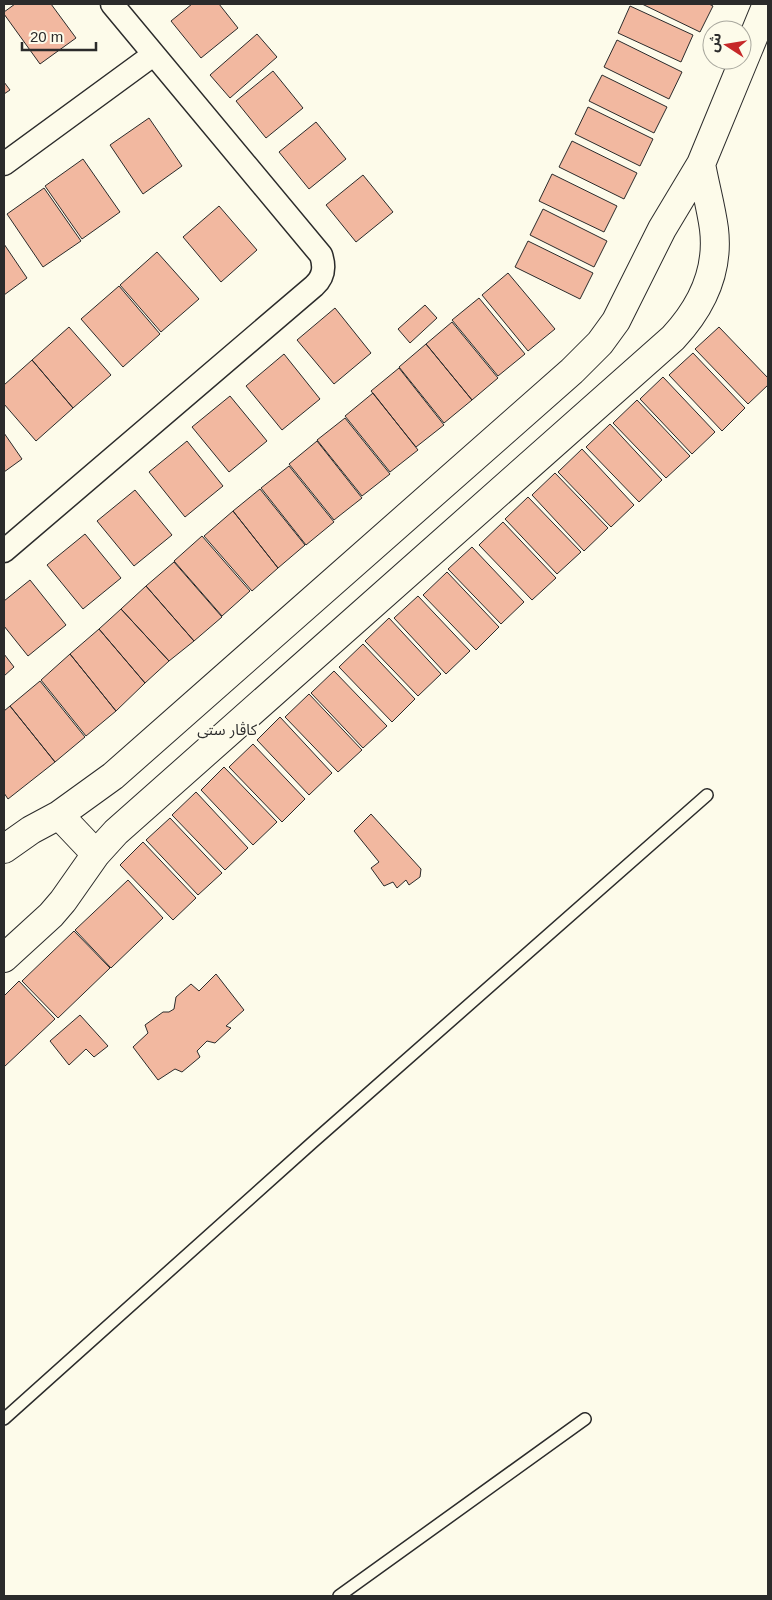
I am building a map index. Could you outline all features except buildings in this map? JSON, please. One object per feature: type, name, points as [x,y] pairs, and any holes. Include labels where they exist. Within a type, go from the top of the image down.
[{"type":"street","points":[[4,552],[314,286],[319,281],[324,268],[321,255],[112,4]]},
{"type":"street","points":[[4,849],[31,830],[59,815],[113,776],[572,371],[600,343],[616,321],[662,229],[701,164],[767,4]]},
{"type":"street","points":[[4,164],[153,55]]},
{"type":"street","points":[[4,958],[51,915],[96,854],[116,832],[673,338],[687,323],[698,307],[706,289],[712,270],[714,250],[714,230],[701,164]]},
{"type":"street","points":[[600,343],[630,375]]},
{"type":"street","points":[[59,815],[96,854]]},
{"type":"lane","points":[[4,1419],[313,1142],[707,794]]},
{"type":"lane","points":[[339,1596],[585,1419]]},
{"type":"district","name":"کاڤار ستی","points":[[227,730]]}]
